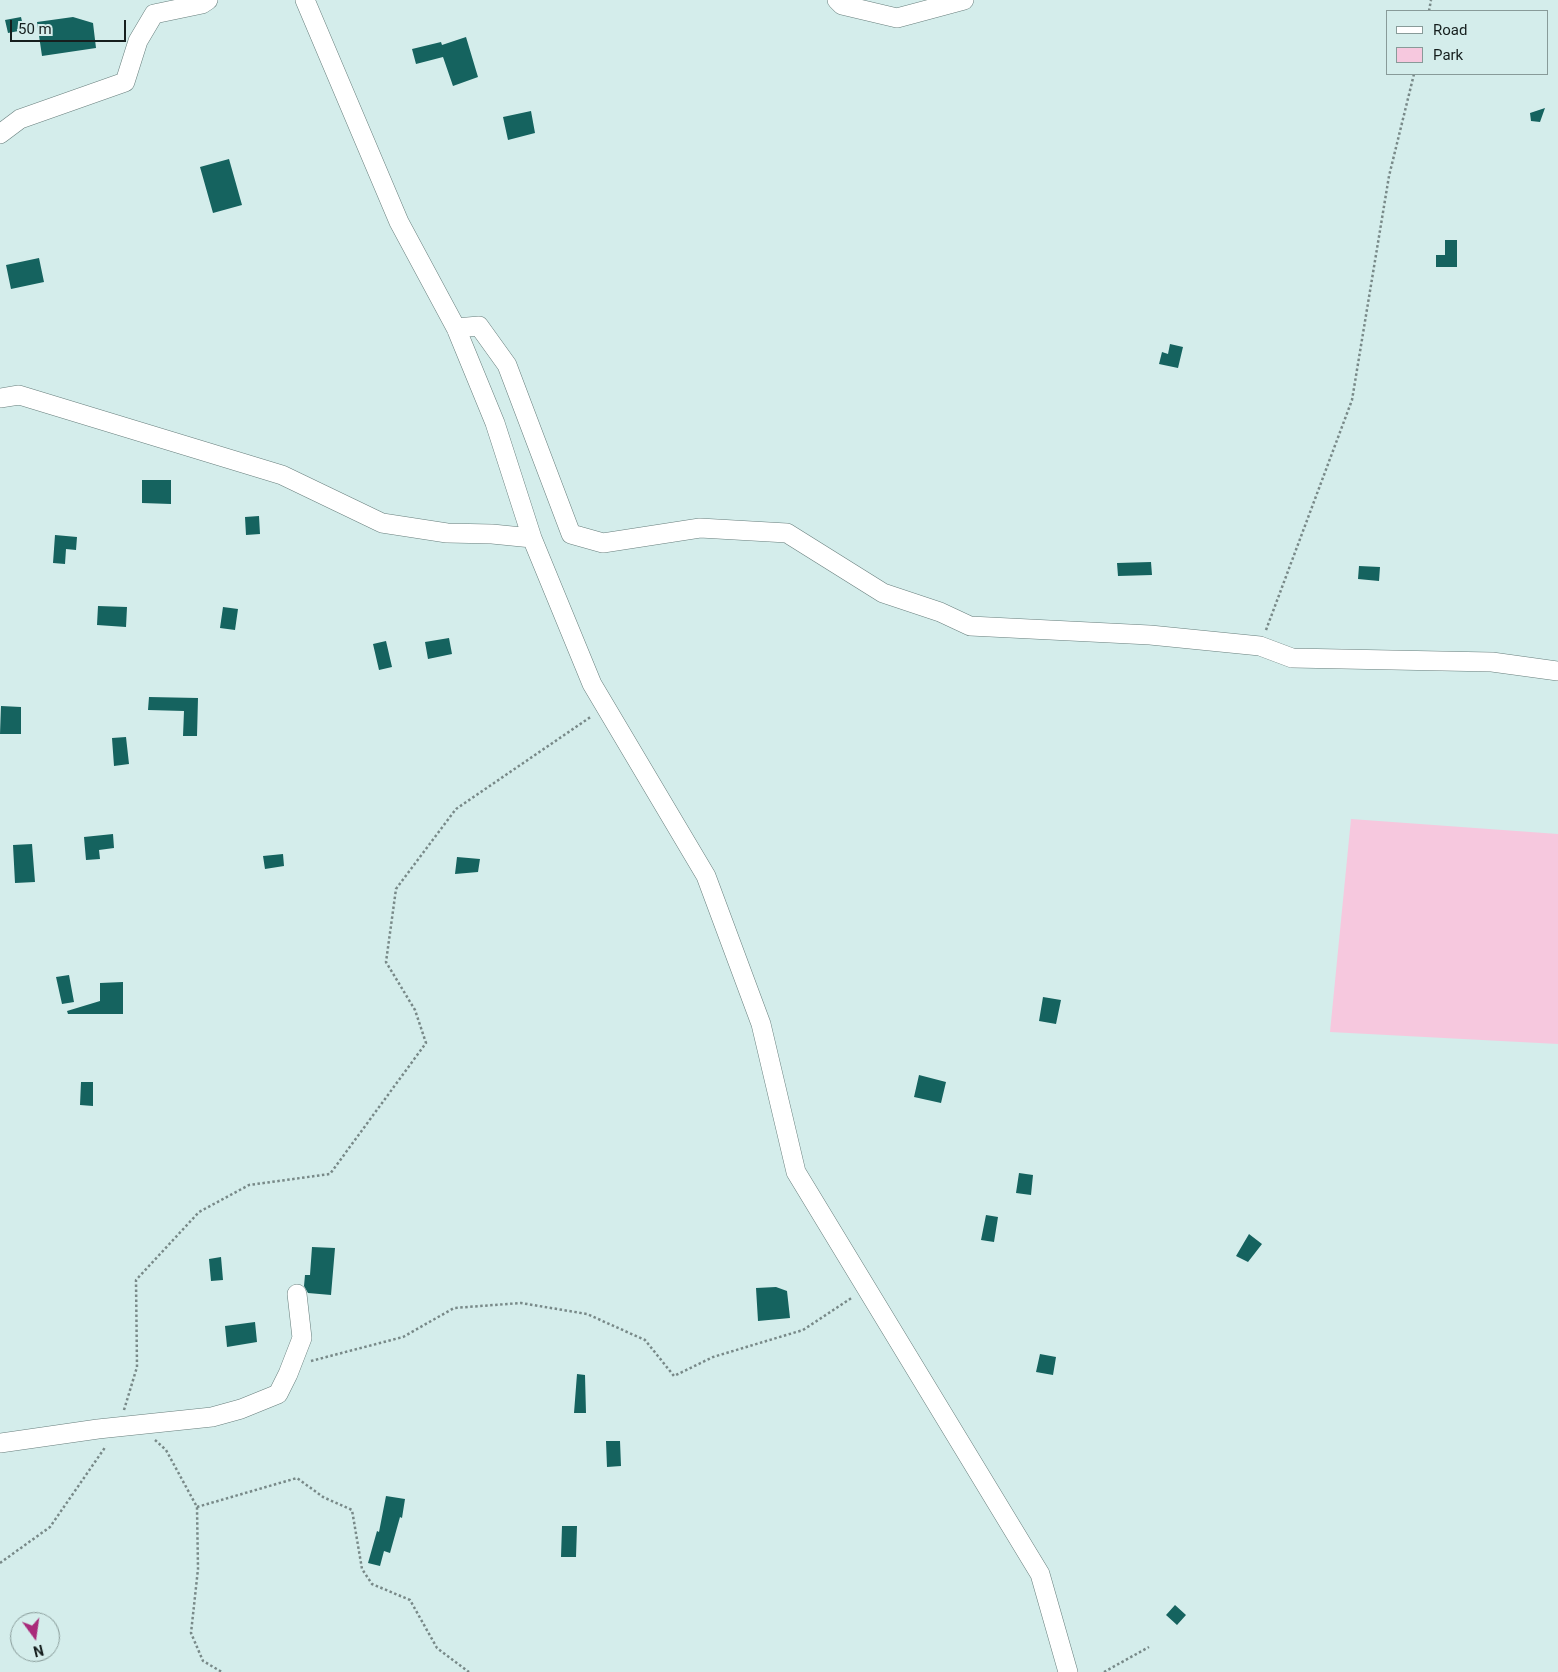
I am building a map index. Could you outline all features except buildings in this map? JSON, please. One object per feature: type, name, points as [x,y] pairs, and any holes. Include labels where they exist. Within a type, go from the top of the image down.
[{"type":"street","points":[[0,134],[20,119],[125,82],[138,41],[154,14],[202,4],[208,0]]},
{"type":"street","points":[[305,0],[399,222],[456,328],[494,423],[532,538],[592,684],[706,876],[760,1024],[796,1172],[1040,1574],[1068,1672]]},
{"type":"street","points":[[838,0],[842,6],[897,18],[964,0]]},
{"type":"street","points":[[456,328],[479,326],[507,365],[571,534],[603,543],[700,528],[787,533],[883,593],[940,612],[970,626],[1150,635],[1260,646],[1292,658],[1492,662],[1558,671]]},
{"type":"street","points":[[0,385],[9,397],[282,475],[382,523],[447,534],[492,534],[532,538]]},
{"type":"street","points":[[0,1443],[212,1417],[241,1409],[278,1394],[302,1338],[297,1294]]},
{"type":"path","points":[[1260,646],[1352,400],[1389,176],[1414,75]]},
{"type":"path","points":[[0,1563],[50,1527],[128,1426],[136,1367],[136,1280],[199,1212],[249,1185],[330,1174],[426,1043],[415,1010],[386,962],[396,889],[456,810],[606,707]]},
{"type":"path","points":[[291,1365],[403,1337],[454,1308],[520,1303],[587,1314],[645,1340],[674,1376],[713,1358],[803,1330],[867,1288]]},
{"type":"path","points":[[128,1426],[166,1450],[197,1507],[198,1569],[191,1633],[203,1661],[222,1672]]},
{"type":"path","points":[[197,1507],[297,1478],[323,1497],[352,1510],[362,1569],[372,1584],[410,1600],[437,1648],[469,1672]]},
{"type":"path","points":[[1104,1672],[1149,1647]]},
{"type":"green space","points":[[1351,819],[1558,834],[1558,1044],[1330,1032]]}]
